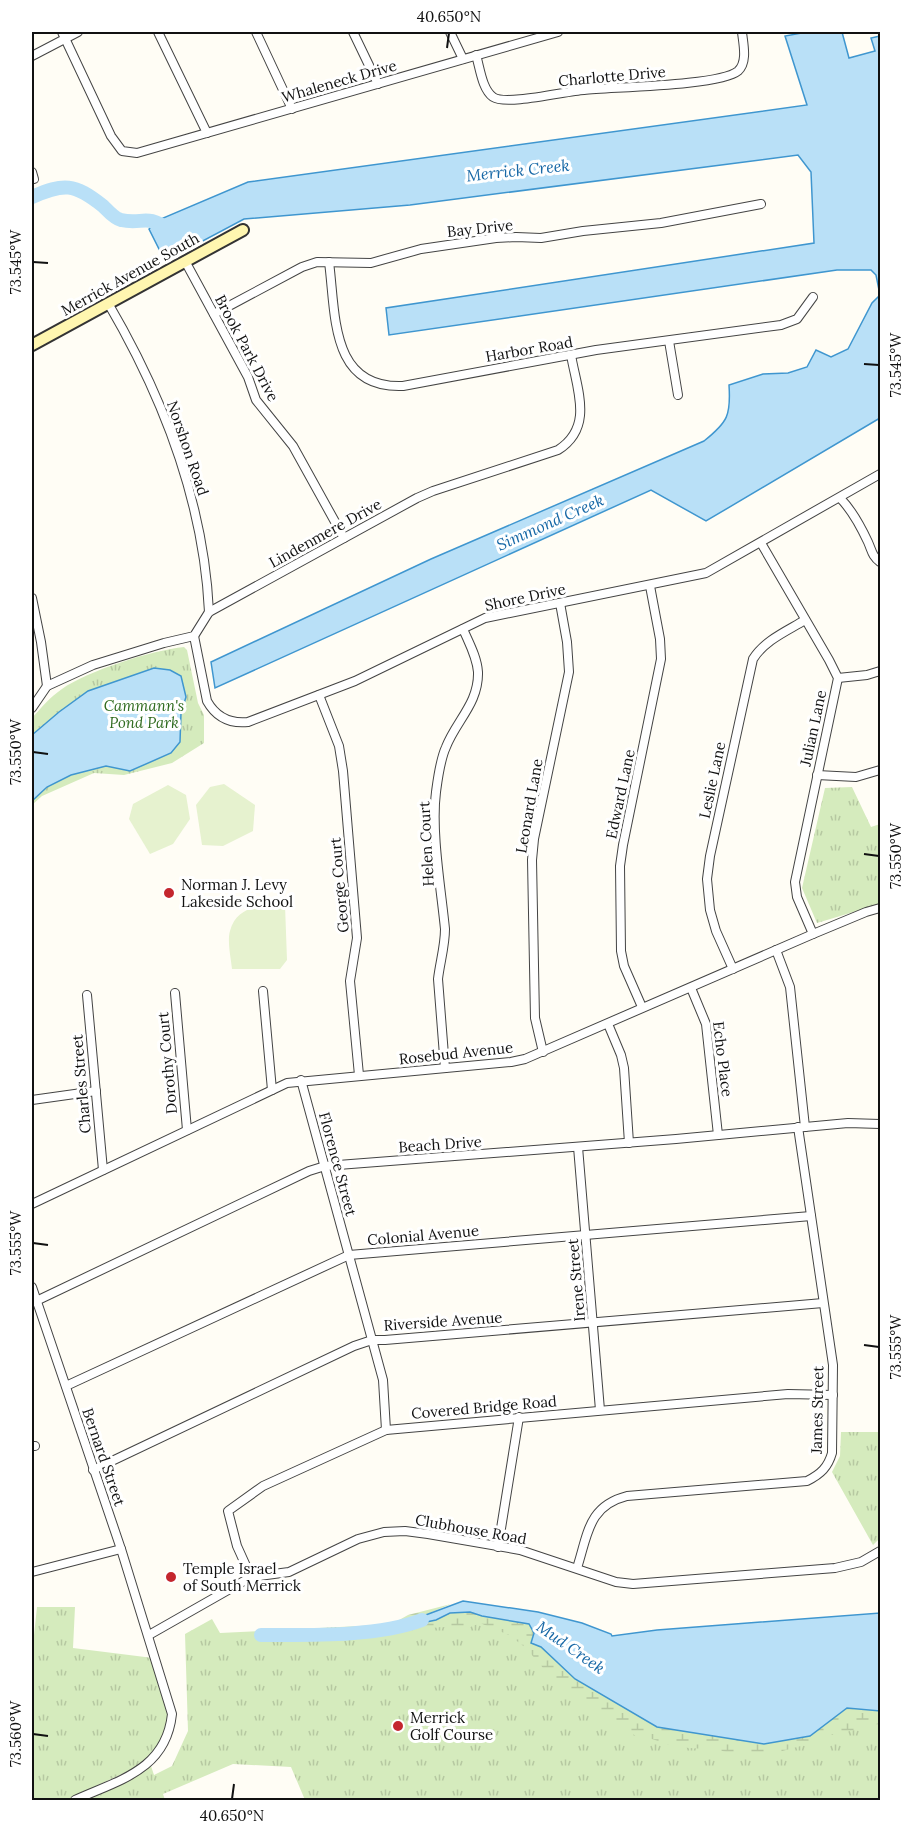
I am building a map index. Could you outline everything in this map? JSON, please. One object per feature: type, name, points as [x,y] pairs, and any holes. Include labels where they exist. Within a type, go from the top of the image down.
[{"type":"street","points":[[32,57],[64,35],[78,32]]},
{"type":"street","points":[[158,32],[207,133]]},
{"type":"street","points":[[256,32],[292,108]]},
{"type":"street","points":[[353,32],[378,84]]},
{"type":"street","points":[[450,32],[463,59]]},
{"type":"street","name":"Whaleneck Drive","points":[[64,35],[111,136],[118,147],[126,153],[137,153],[548,33],[558,32]]},
{"type":"street","name":"Charlotte Drive","points":[[477,55],[487,90],[493,97],[501,100],[519,99],[584,90],[623,89],[678,83],[732,75],[743,63],[742,32]]},
{"type":"street","name":"Bay Drive","points":[[214,314],[302,267],[317,262],[371,263],[432,248],[496,238],[541,238],[661,223],[761,204]]},
{"type":"street","name":"Merrick Avenue South","points":[[32,345],[243,230]]},
{"type":"street","name":"Brook Park Drive","points":[[185,261],[248,377],[256,400],[293,446],[344,538]]},
{"type":"street","name":"Harbor Road","points":[[329,262],[339,340],[343,354],[354,370],[386,387],[403,386],[571,355],[792,322],[801,315],[813,297]]},
{"type":"street","name":"Norshon Road","points":[[108,303],[130,341],[155,393],[186,479],[207,575],[209,612]]},
{"type":"street","points":[[669,341],[678,395]]},
{"type":"street","name":"Lindenmere Drive","points":[[194,636],[209,612],[433,490],[549,454],[566,446],[576,432],[581,415],[571,355]]},
{"type":"street","name":"Shore Drive","points":[[194,636],[207,701],[217,715],[228,721],[248,722],[355,681],[498,614],[650,586],[706,573],[880,474]]},
{"type":"street","points":[[840,498],[848,506],[871,553],[880,562]]},
{"type":"street","name":"Julian Lane","points":[[761,543],[838,678],[795,882],[797,897],[813,934]]},
{"type":"street","name":"Edward Lane","points":[[642,1007],[624,966],[621,951],[620,866],[661,659],[660,639],[650,586]]},
{"type":"street","points":[[32,598],[47,686]]},
{"type":"street","name":"Leonard Lane","points":[[543,1052],[535,1018],[532,860],[534,839],[569,672],[567,642],[560,603]]},
{"type":"street","name":"Leslie Lane","points":[[733,969],[716,931],[710,910],[707,879],[710,856],[753,659],[769,641],[805,620]]},
{"type":"street","name":"Helen Court","points":[[445,1068],[438,979],[439,965],[445,947],[445,929],[434,812],[445,749],[476,692],[478,674],[476,662],[463,629]]},
{"type":"street","points":[[32,708],[47,686],[117,657],[194,636]]},
{"type":"street","points":[[838,678],[867,675],[880,671]]},
{"type":"street","name":"George Court","points":[[319,695],[339,746],[343,771],[357,938],[350,981],[359,1075]]},
{"type":"street","points":[[817,775],[856,777],[880,770]]},
{"type":"street","name":"Rosebud Avenue","points":[[32,1204],[287,1083],[511,1062],[543,1052],[642,1007],[880,908]]},
{"type":"street","name":"James Street","points":[[577,1568],[594,1518],[602,1506],[613,1500],[627,1496],[807,1481],[818,1476],[826,1467],[832,1453],[833,1365],[811,1216],[790,987],[776,950]]},
{"type":"street","name":"Echo Place","points":[[692,988],[706,1024],[718,1135]]},
{"type":"street","points":[[263,991],[272,1090]]},
{"type":"street","name":"Dorothy Court","points":[[175,993],[187,1130]]},
{"type":"street","name":"Charles Street","points":[[87,995],[103,1170]]},
{"type":"street","points":[[608,1024],[624,1068],[629,1143]]},
{"type":"street","name":"Florence Street","points":[[301,1080],[385,1391],[386,1430]]},
{"type":"street","points":[[32,1100],[96,1091]]},
{"type":"street","name":"Beach Drive","points":[[34,1302],[309,1171],[325,1166],[852,1123],[880,1124]]},
{"type":"street","name":"Irene Street","points":[[578,1147],[600,1410]]},
{"type":"street","name":"Colonial Avenue","points":[[66,1386],[349,1255],[811,1216]]},
{"type":"street","name":"Bernard Street","points":[[32,1287],[34,1302],[66,1386],[149,1635]]},
{"type":"street","name":"Riverside Avenue","points":[[93,1470],[354,1346],[372,1340],[823,1303]]},
{"type":"street","name":"Covered Bridge Road","points":[[251,1577],[237,1546],[228,1511],[263,1486],[386,1430],[788,1394],[833,1395]]},
{"type":"street","points":[[498,1546],[519,1417]]},
{"type":"street","name":"Clubhouse Road","points":[[149,1635],[251,1577],[289,1572],[358,1539],[384,1532],[405,1531],[428,1534],[520,1550],[616,1582],[639,1584],[835,1568],[861,1562],[880,1551]]},
{"type":"street","points":[[32,1572],[121,1549]]},
{"type":"street","points":[[75,1800],[141,1769],[152,1760],[168,1738],[172,1714],[149,1635]]},
{"type":"green space","name":"Cammann's Pond Park","points":[[184,647],[187,650],[198,703],[204,715],[204,743],[172,763],[124,775],[94,773],[42,796],[32,805],[32,718],[46,703],[58,692],[87,675],[155,652]]},
{"type":"green space","points":[[224,784],[255,805],[253,831],[223,846],[202,845],[196,805],[210,787]]},
{"type":"green space","points":[[168,785],[186,795],[190,819],[173,844],[150,854],[129,819],[133,804]]},
{"type":"green space","points":[[852,787],[871,827],[880,824],[880,904],[817,923],[802,888],[825,788]]},
{"type":"green space","points":[[285,905],[287,960],[280,969],[232,969],[229,935],[233,922],[238,916],[252,908]]},
{"type":"green space","points":[[841,1432],[880,1432],[880,1538],[873,1545],[832,1472],[840,1456]]},
{"type":"green space","points":[[451,1604],[415,1619],[436,1620],[450,1613],[470,1612],[529,1624],[534,1633],[531,1643],[541,1647],[575,1679],[810,1736],[847,1708],[880,1711],[880,1723],[872,1727],[834,1734],[812,1743],[771,1754],[736,1755],[719,1750],[676,1747],[636,1736],[611,1721],[548,1674],[526,1648],[509,1635],[480,1623],[468,1628],[441,1627],[405,1631],[392,1624],[408,1615]]},
{"type":"green space","points":[[37,1607],[75,1607],[73,1648],[153,1658],[168,1715],[167,1732],[158,1749],[139,1766],[66,1800],[32,1800],[32,1654]]},
{"type":"green space","name":"Merrick Golf Course","points":[[212,1619],[220,1633],[480,1620],[541,1647],[575,1679],[880,1711],[880,1800],[305,1800],[291,1767],[233,1764],[163,1794],[165,1800],[79,1800],[151,1766],[154,1775],[172,1766],[188,1731],[185,1634]]},
{"type":"water","name":"Merrick Creek","points":[[807,32],[842,32],[849,58],[875,51],[871,38],[880,36],[880,295],[876,275],[871,270],[837,270],[389,335],[386,308],[814,243],[811,172],[798,155],[410,205],[244,219],[165,261],[149,229],[156,221],[248,182],[807,105],[785,36]]},
{"type":"water","name":"Simmond Creek","points":[[880,295],[880,418],[706,521],[651,490],[215,688],[211,662],[431,559],[704,441],[723,423],[726,417],[729,385],[763,374],[788,373],[807,367],[816,350],[831,357],[848,349],[872,303]]},
{"type":"water","name":"Cammann's Pond Park","points":[[154,668],[170,670],[181,676],[186,697],[181,713],[180,742],[171,753],[130,771],[106,766],[71,775],[47,787],[32,801],[32,735],[88,691]]},
{"type":"water","points":[[463,1601],[538,1612],[582,1623],[612,1636],[657,1630],[880,1613],[880,1711],[847,1708],[810,1736],[764,1744],[657,1727],[575,1679],[541,1647],[531,1643],[534,1633],[529,1624],[470,1612],[450,1613],[436,1620],[407,1626],[415,1619]]},
{"type":"waterway","points":[[32,197],[53,189],[76,189],[93,198],[119,219],[155,222],[169,230]]},
{"type":"waterway","name":"Mud Creek","points":[[261,1635],[364,1632],[385,1630],[422,1620]]},
{"type":"place","name":"Norman J. Levy Lakeside School","points":[[169,893]]},
{"type":"place","name":"Temple Israel of South Merrick","points":[[171,1577]]},
{"type":"place","name":"Merrick Golf Course","points":[[398,1726]]}]
